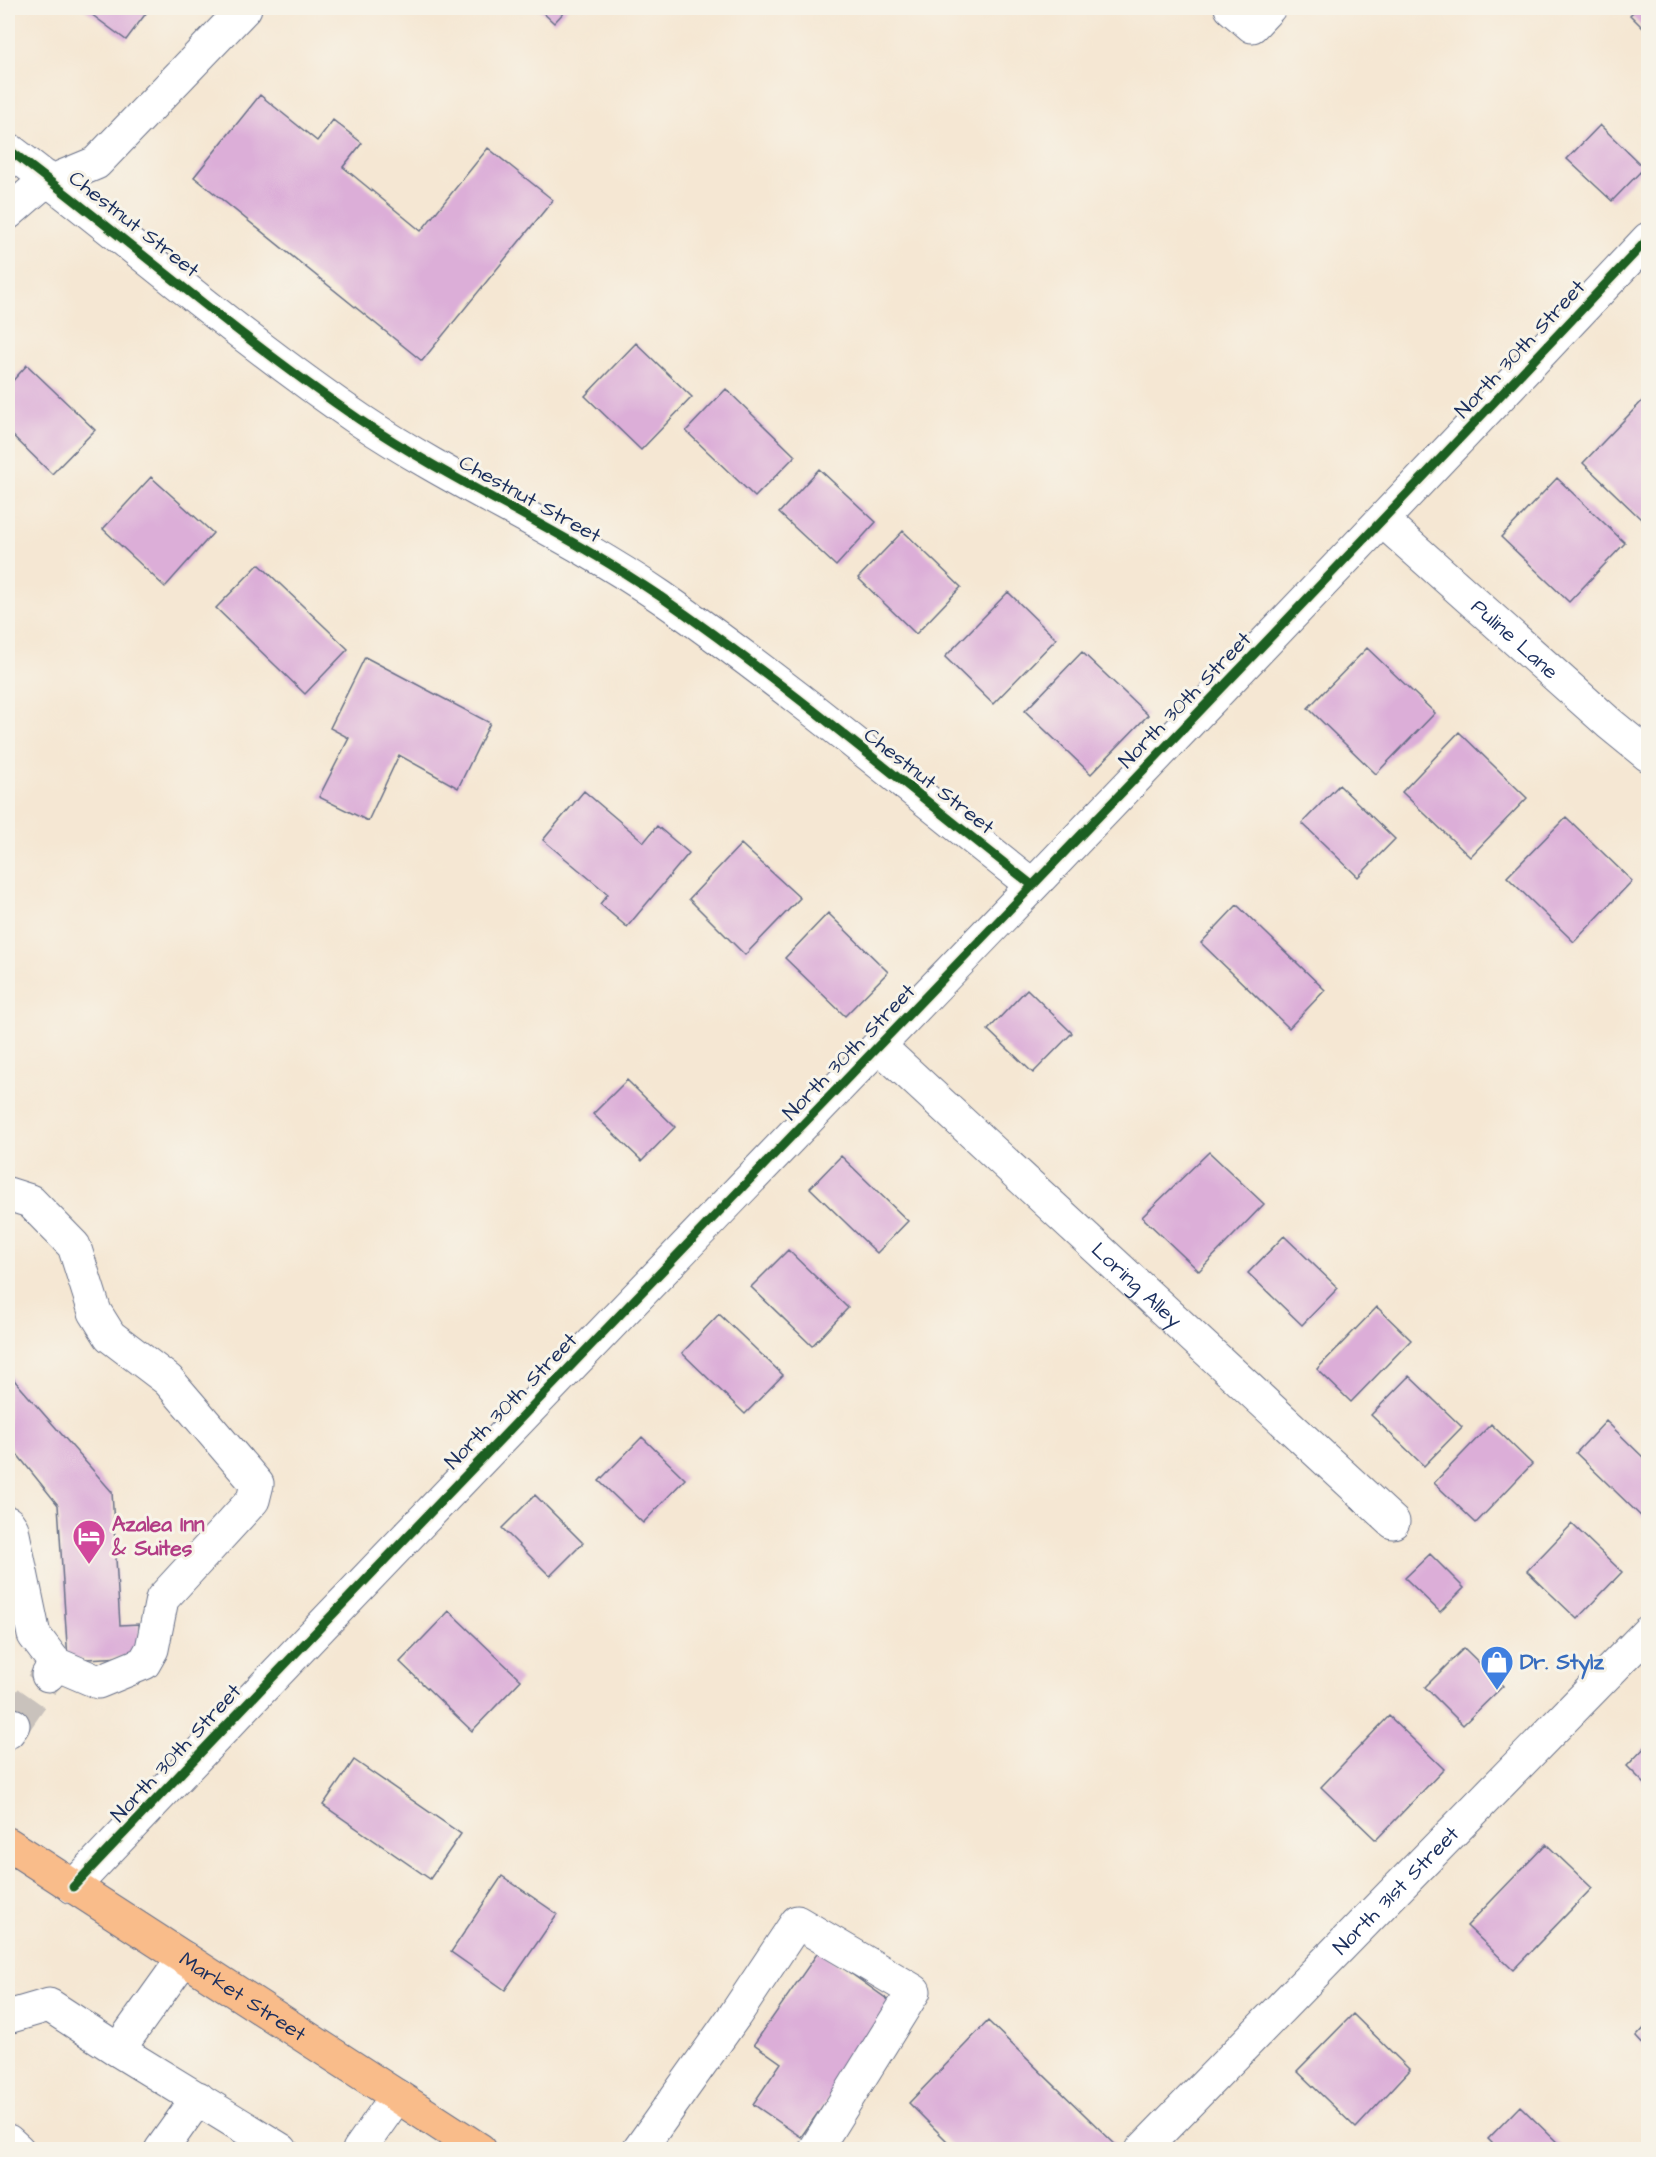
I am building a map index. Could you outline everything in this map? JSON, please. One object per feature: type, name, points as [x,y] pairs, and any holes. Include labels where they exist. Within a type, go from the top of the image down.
[{"type":"main road","name":"Market Street","points":[[8,1845],[480,2150]]},
{"type":"street","points":[[8,213],[38,188],[96,163],[245,8]]},
{"type":"street","points":[[1231,8],[1252,26],[1269,8]]},
{"type":"street","name":"Chestnut Street","points":[[8,149],[290,369],[361,420],[432,465],[591,553],[659,596],[727,645],[1032,885]]},
{"type":"street","name":"North 30th Street","points":[[73,1887],[402,1540],[880,1047],[1032,885],[1383,521],[1648,239]]},
{"type":"street","name":"Puline Lane","points":[[1383,521],[1610,724],[1648,755]]},
{"type":"street","name":"Loring Alley","points":[[880,1047],[1393,1521]]},
{"type":"street","points":[[8,1194],[30,1202],[74,1246],[95,1312],[110,1336],[168,1380],[257,1484],[253,1500],[162,1599],[152,1649],[144,1663],[98,1682],[52,1669],[34,1635],[12,1529],[8,1523]]},
{"type":"street","name":"North 31st Street","points":[[1142,2150],[1648,1632]]},
{"type":"street","points":[[639,2150],[735,2015],[797,1922],[914,1991],[815,2150]]},
{"type":"street","points":[[118,2050],[184,1959]]},
{"type":"street","points":[[8,2017],[49,2005],[281,2150]]},
{"type":"street","points":[[359,2150],[397,2096]]},
{"type":"street","points":[[161,2150],[198,2098]]},
{"type":"street","points":[[8,2141],[18,2150]]},
{"type":"building","points":[[83,8],[150,8],[126,40]]},
{"type":"building","points":[[538,8],[568,8],[554,23]]},
{"type":"building","points":[[1637,8],[1648,8],[1648,33],[1630,15]]},
{"type":"building","points":[[260,95],[317,141],[333,120],[362,143],[343,167],[421,231],[488,148],[553,200],[422,361],[194,177]]},
{"type":"building","points":[[1600,125],[1644,168],[1612,201],[1567,159]]},
{"type":"building","points":[[636,343],[692,397],[641,450],[585,396]]},
{"type":"building","points":[[27,365],[95,430],[52,474],[8,431],[8,386]]},
{"type":"building","points":[[726,389],[795,456],[755,497],[686,431]]},
{"type":"building","points":[[1646,397],[1648,400],[1648,513],[1642,520],[1583,463]]},
{"type":"building","points":[[819,469],[876,522],[836,566],[779,513]]},
{"type":"building","points":[[151,477],[213,533],[165,587],[103,529]]},
{"type":"building","points":[[1557,478],[1625,543],[1569,602],[1501,537]]},
{"type":"building","points":[[903,531],[961,587],[916,634],[858,578]]},
{"type":"building","points":[[259,564],[348,649],[305,694],[216,608]]},
{"type":"building","points":[[1008,592],[1056,639],[993,704],[945,657]]},
{"type":"building","points":[[1367,648],[1435,713],[1376,774],[1308,708]]},
{"type":"building","points":[[1082,652],[1148,715],[1091,774],[1025,711]]},
{"type":"building","points":[[365,657],[490,723],[458,788],[399,755],[368,821],[319,797],[349,738],[330,728]]},
{"type":"building","points":[[1459,732],[1527,798],[1470,857],[1402,792]]},
{"type":"building","points":[[1339,785],[1395,839],[1358,877],[1302,823]]},
{"type":"building","points":[[584,791],[644,842],[657,826],[689,853],[627,927],[600,904],[608,894],[543,840]]},
{"type":"building","points":[[1566,817],[1632,881],[1574,942],[1507,877]]},
{"type":"building","points":[[741,844],[800,898],[745,955],[689,899]]},
{"type":"building","points":[[1237,905],[1325,990],[1289,1028],[1201,943]]},
{"type":"building","points":[[828,913],[888,972],[845,1016],[785,958]]},
{"type":"building","points":[[1027,989],[1072,1033],[1033,1073],[988,1030]]},
{"type":"building","points":[[627,1080],[675,1127],[642,1161],[593,1114]]},
{"type":"building","points":[[1209,1152],[1264,1204],[1199,1271],[1142,1217]]},
{"type":"building","points":[[841,1156],[908,1221],[877,1253],[810,1188]]},
{"type":"building","points":[[1284,1236],[1338,1288],[1302,1325],[1248,1273]]},
{"type":"building","points":[[788,1250],[848,1308],[812,1346],[751,1287]]},
{"type":"building","points":[[1377,1307],[1411,1340],[1351,1402],[1317,1369]]},
{"type":"building","points":[[719,1314],[783,1375],[745,1414],[682,1353]]},
{"type":"building","name":"Azalea Inn & Suites","points":[[8,1373],[112,1492],[120,1625],[139,1624],[141,1656],[68,1660],[58,1505],[8,1443]]},
{"type":"building","points":[[1409,1376],[1462,1427],[1424,1466],[1371,1415]]},
{"type":"building","points":[[1606,1421],[1648,1462],[1648,1523],[1576,1453]]},
{"type":"building","points":[[1491,1424],[1532,1464],[1476,1523],[1434,1483]]},
{"type":"building","points":[[642,1437],[685,1479],[643,1523],[599,1481]]},
{"type":"building","points":[[535,1495],[583,1543],[550,1576],[502,1528]]},
{"type":"building","points":[[1572,1524],[1622,1572],[1577,1619],[1527,1571]]},
{"type":"building","points":[[1430,1554],[1464,1588],[1440,1612],[1405,1578]]},
{"type":"building","points":[[449,1611],[521,1680],[472,1731],[400,1662]]},
{"type":"building","points":[[1464,1648],[1503,1686],[1463,1725],[1425,1687]]},
{"type":"building","points":[[1389,1716],[1444,1769],[1376,1840],[1321,1787]]},
{"type":"building","points":[[1648,1744],[1648,1787],[1627,1766]]},
{"type":"building","points":[[354,1760],[461,1834],[430,1879],[323,1805]]},
{"type":"building","points":[[1546,1844],[1592,1888],[1513,1970],[1467,1926]]},
{"type":"building","points":[[502,1876],[557,1914],[505,1990],[451,1952]]},
{"type":"building","points":[[819,1951],[894,2004],[801,2137],[753,2104],[781,2063],[754,2044]]},
{"type":"building","points":[[1353,2014],[1410,2070],[1356,2128],[1297,2071]]},
{"type":"building","points":[[988,2021],[1118,2147],[1116,2150],[956,2150],[909,2103]]},
{"type":"building","points":[[1648,2024],[1648,2050],[1636,2037]]},
{"type":"building","points":[[1520,2106],[1565,2150],[1499,2150],[1488,2139]]},
{"type":"tunnel","points":[[13,1725],[48,1675]]},
{"type":"cycle path","points":[[8,149],[270,355],[360,420],[434,466],[624,573],[709,631],[1032,885]]},
{"type":"cycle path","points":[[73,1887],[1256,652],[1648,239]]},
{"type":"place","name":"Azalea Inn & Suites","points":[[89,1565]]},
{"type":"place","name":"Dr. Stylz","points":[[1497,1691]]}]
